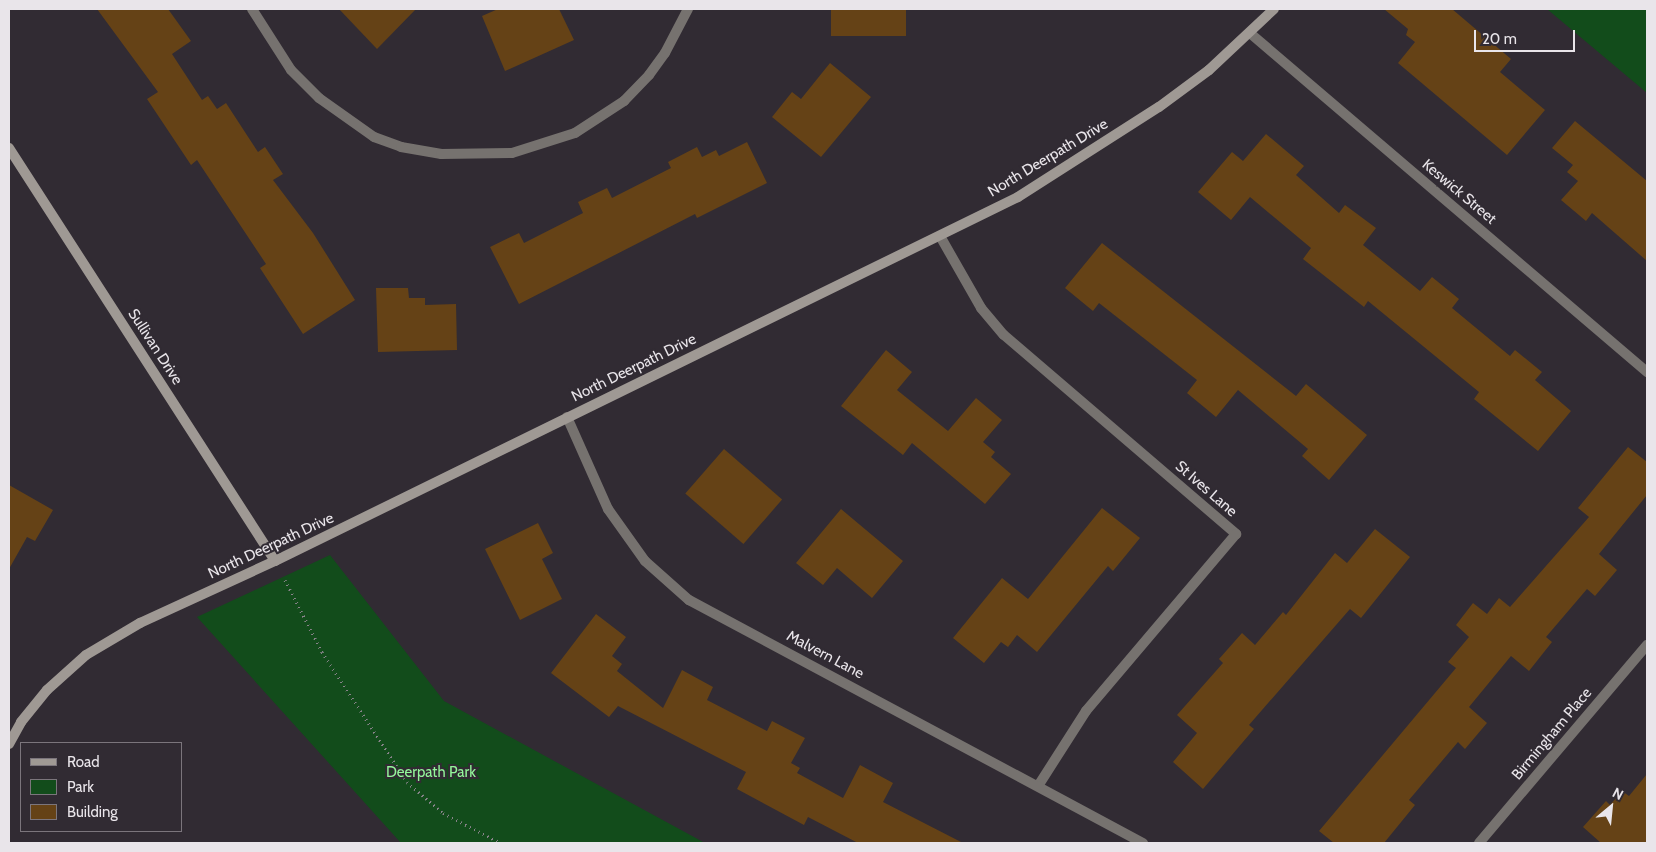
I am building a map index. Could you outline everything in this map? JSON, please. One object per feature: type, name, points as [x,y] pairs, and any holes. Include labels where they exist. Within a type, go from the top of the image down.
[{"type":"street","points":[[252,9],[292,70],[319,98],[374,137],[402,147],[441,154],[512,153],[575,133],[624,101],[649,75],[665,53],[688,9]]},
{"type":"street","name":"North Deerpath Drive","points":[[9,744],[21,722],[47,690],[86,655],[140,623],[275,562],[566,417],[1018,197],[1159,107],[1251,34],[1274,9]]},
{"type":"street","name":"Keswick Street","points":[[1251,34],[1647,372]]},
{"type":"street","name":"Sullivan Drive","points":[[9,148],[275,562]]},
{"type":"street","name":"St Ives Lane","points":[[940,236],[981,308],[1004,335],[1236,534],[1086,711],[1038,786]]},
{"type":"street","name":"Malvern Lane","points":[[566,417],[608,509],[646,560],[689,600],[1143,843]]},
{"type":"street","name":"Birmingham Place","points":[[1479,843],[1647,645]]},
{"type":"path","points":[[275,562],[322,652],[407,782],[443,812],[501,843]]},
{"type":"green space","points":[[1547,9],[1647,9],[1647,93]]},
{"type":"green space","name":"Deerpath Park","points":[[330,555],[444,701],[705,843],[401,843],[197,617]]},
{"type":"building","points":[[97,9],[168,9],[191,41],[172,54],[202,100],[208,96],[217,109],[226,103],[258,152],[265,147],[283,174],[273,180],[313,233],[355,300],[303,334],[260,268],[266,264],[197,160],[191,165],[147,99],[158,92]]},
{"type":"building","points":[[339,9],[416,9],[377,49]]},
{"type":"building","points":[[498,9],[559,9],[574,40],[505,71],[482,16]]},
{"type":"building","points":[[831,9],[906,9],[906,36],[831,36]]},
{"type":"building","points":[[1384,9],[1452,9],[1511,59],[1500,72],[1545,110],[1507,155],[1398,63],[1415,42],[1406,35],[1408,29]]},
{"type":"building","points":[[830,63],[871,97],[821,157],[772,117],[792,92],[801,99]]},
{"type":"building","points":[[1575,121],[1647,181],[1647,261],[1592,213],[1586,221],[1561,200],[1578,181],[1567,172],[1573,165],[1552,148]]},
{"type":"building","points":[[1266,134],[1304,166],[1296,175],[1339,213],[1345,205],[1376,228],[1363,245],[1420,291],[1432,277],[1459,299],[1452,308],[1510,356],[1515,350],[1542,372],[1535,380],[1571,411],[1538,451],[1474,399],[1479,392],[1368,301],[1364,307],[1303,259],[1311,248],[1250,197],[1231,220],[1198,192],[1232,152],[1243,161]]},
{"type":"building","points":[[747,142],[767,183],[697,218],[695,214],[519,304],[490,247],[519,233],[524,243],[583,213],[578,202],[607,188],[612,198],[671,168],[668,162],[697,147],[702,157],[716,150],[719,156]]},
{"type":"building","points":[[1102,243],[1296,396],[1306,384],[1367,435],[1329,480],[1302,456],[1308,449],[1238,390],[1216,417],[1187,393],[1197,380],[1099,303],[1093,311],[1065,288]]},
{"type":"building","points":[[376,288],[408,288],[409,298],[425,298],[425,305],[456,304],[457,350],[378,352]]},
{"type":"building","points":[[886,350],[912,372],[897,390],[948,431],[976,398],[1002,420],[983,442],[995,452],[991,457],[1011,474],[985,504],[912,443],[903,455],[841,406]]},
{"type":"building","points":[[1628,447],[1647,462],[1647,495],[1599,554],[1617,570],[1595,596],[1587,589],[1546,637],[1552,642],[1529,671],[1511,656],[1469,707],[1487,723],[1465,749],[1458,742],[1409,800],[1415,805],[1384,843],[1334,843],[1319,831],[1456,668],[1448,662],[1469,637],[1456,625],[1473,603],[1487,614],[1499,598],[1510,607],[1589,517],[1578,508]]},
{"type":"building","points":[[724,449],[782,500],[743,544],[685,494]]},
{"type":"building","points":[[9,485],[53,510],[35,541],[27,537],[9,569]]},
{"type":"building","points":[[1102,508],[1140,538],[1113,571],[1108,566],[1037,652],[1017,635],[1008,647],[1001,642],[984,663],[953,638],[1002,578],[1028,599]]},
{"type":"building","points":[[841,509],[903,561],[872,598],[837,568],[823,585],[796,563]]},
{"type":"building","points":[[538,523],[553,553],[542,559],[562,599],[520,620],[485,549]]},
{"type":"building","points":[[1375,529],[1410,557],[1361,618],[1350,609],[1249,725],[1254,729],[1203,789],[1173,762],[1197,733],[1177,715],[1223,663],[1219,659],[1242,633],[1255,645],[1283,612],[1286,615],[1335,553],[1347,563]]},
{"type":"building","points":[[596,614],[626,637],[612,656],[622,664],[617,671],[663,708],[682,670],[713,687],[707,700],[767,731],[772,721],[805,738],[791,763],[800,768],[797,773],[843,798],[860,765],[893,783],[883,802],[963,843],[858,843],[808,817],[804,825],[737,789],[746,772],[618,706],[609,717],[551,673]]},
{"type":"building","points":[[1647,774],[1647,843],[1601,843],[1583,827],[1606,801],[1610,805],[1622,791],[1629,796]]}]
